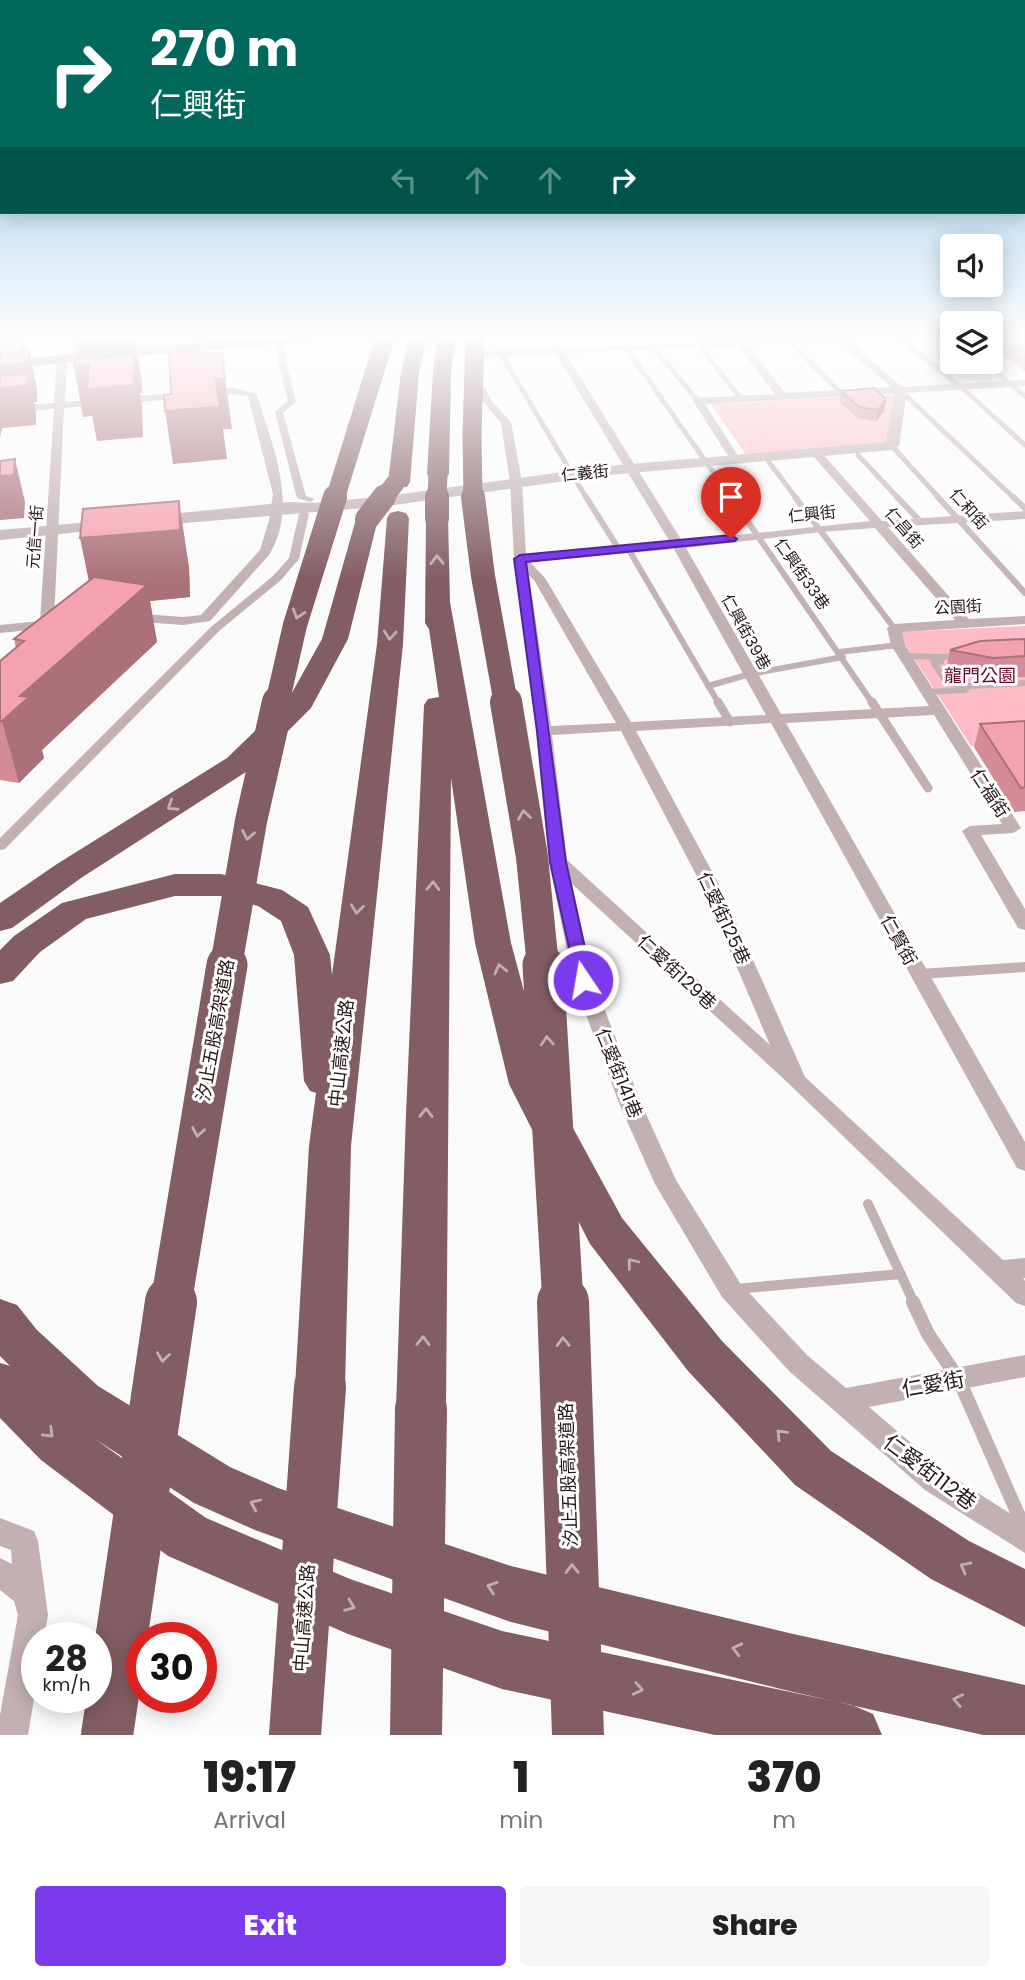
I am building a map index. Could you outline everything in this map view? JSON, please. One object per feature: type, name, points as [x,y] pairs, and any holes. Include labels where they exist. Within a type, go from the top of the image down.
[{"type":"highway","name":"汐止五股高架道路","points":[[107,1735],[187,1197],[251,821],[295,625],[360,419]]},
{"type":"highway","name":"中山高速公路","points":[[295,1735],[320,1387],[330,1146],[390,644],[382,518],[398,481],[405,419]]},
{"type":"highway","points":[[416,1735],[426,1114],[439,677],[437,518],[440,419]]},
{"type":"highway","name":"汐止五股高架道路","points":[[472,419],[476,526],[537,902],[557,1171],[578,1735]]},
{"type":"highway","points":[[0,927],[13,910],[238,764],[301,702],[335,639],[398,481]]},
{"type":"highway","points":[[438,602],[494,943],[529,1084],[606,1231],[705,1356],[814,1468],[950,1560],[1025,1599]]},
{"type":"highway","points":[[0,972],[27,944],[74,911],[120,898],[175,885],[221,885],[270,898],[296,915],[312,956],[330,1146]]},
{"type":"highway","points":[[0,1319],[20,1345],[80,1402],[212,1485],[274,1512],[511,1594],[789,1662],[1025,1715]]},
{"type":"highway","points":[[0,1385],[59,1443],[187,1537],[348,1606],[502,1660],[852,1735]]},
{"type":"street","name":"元信一街","points":[[48,651],[45,624],[58,419]]},
{"type":"street","points":[[117,618],[183,621],[205,618],[265,552],[270,543],[279,494],[259,419]]},
{"type":"street","points":[[281,419],[302,498],[310,499]]},
{"type":"street","points":[[503,419],[516,482],[520,559]]},
{"type":"street","name":"仁興街39巷","points":[[602,419],[678,545],[776,718]]},
{"type":"street","points":[[709,419],[734,459]]},
{"type":"street","points":[[892,446],[896,419]]},
{"type":"street","name":"仁義街","points":[[0,535],[277,509],[316,509],[571,474],[892,446]]},
{"type":"street","name":"仁昌街","points":[[817,454],[966,624]]},
{"type":"street","points":[[0,846],[215,629],[277,578],[294,559],[304,514]]},
{"type":"street","name":"仁興街","points":[[520,559],[678,545],[821,528],[1025,515]]},
{"type":"street","name":"仁愛街125巷","points":[[520,559],[539,578],[627,728],[713,890],[796,1081],[1025,1296]]},
{"type":"street","name":"仁愛街141巷","points":[[520,559],[544,731],[558,862],[583,980],[630,1103],[666,1184],[732,1290],[798,1363],[840,1401]]},
{"type":"street","name":"公園街","points":[[894,628],[1025,620]]},
{"type":"street","points":[[0,629],[71,621]]},
{"type":"street","name":"仁福街","points":[[894,628],[901,650],[938,710],[1019,827]]},
{"type":"street","points":[[544,731],[938,710]]},
{"type":"street","name":"仁賢街","points":[[776,718],[1025,1162]]},
{"type":"street","name":"仁福街","points":[[1019,827],[970,831],[1025,924]]},
{"type":"street","name":"仁愛街129巷","points":[[558,862],[796,1081]]},
{"type":"street","points":[[999,1271],[1025,1268]]},
{"type":"street","name":"仁愛街","points":[[840,1401],[1025,1366]]},
{"type":"street","name":"仁愛街112巷","points":[[840,1401],[935,1481],[1025,1539]]},
{"type":"street","points":[[0,1532],[23,1541],[33,1615],[12,1735]]},
{"type":"street","points":[[0,1572],[26,1591],[33,1615]]},
{"type":"lane","points":[[532,419],[624,550],[730,722]]},
{"type":"lane","name":"仁興街33巷","points":[[676,419],[841,655],[928,788]]},
{"type":"lane","points":[[931,419],[1025,508]]},
{"type":"lane","points":[[996,419],[1025,445]]},
{"type":"lane","name":"仁和街","points":[[892,446],[1025,593]]},
{"type":"lane","points":[[858,455],[920,521]]},
{"type":"lane","points":[[765,457],[894,628]]},
{"type":"lane","points":[[708,686],[750,674],[841,655],[901,650],[942,657],[970,656]]},
{"type":"lane","points":[[942,657],[941,662],[933,662],[947,683],[970,686],[1025,684]]},
{"type":"lane","points":[[927,692],[965,690],[970,686]]},
{"type":"lane","points":[[918,974],[1025,967]]},
{"type":"lane","points":[[867,1204],[928,1334],[959,1380],[1025,1530]]},
{"type":"lane","points":[[732,1290],[901,1274]]},
{"type":"green space","points":[[721,419],[891,419],[886,443],[746,455]]},
{"type":"green space","name":"龍門公園","points":[[1025,626],[1025,743],[971,746],[897,632]]},
{"type":"building","points":[[15,459],[14,475],[0,476],[0,461]]},
{"type":"building","points":[[179,501],[180,530],[80,538],[83,509]]},
{"type":"building","points":[[94,577],[147,585],[20,696],[29,697],[0,721],[0,661],[24,641],[14,639]]},
{"type":"building","points":[[1025,639],[1025,656],[993,658],[950,650],[980,641]]},
{"type":"building","points":[[1025,721],[1025,787],[1021,788],[980,724]]},
{"type":"route","points":[[583,980],[558,862],[544,731],[520,559],[731,539]]}]
